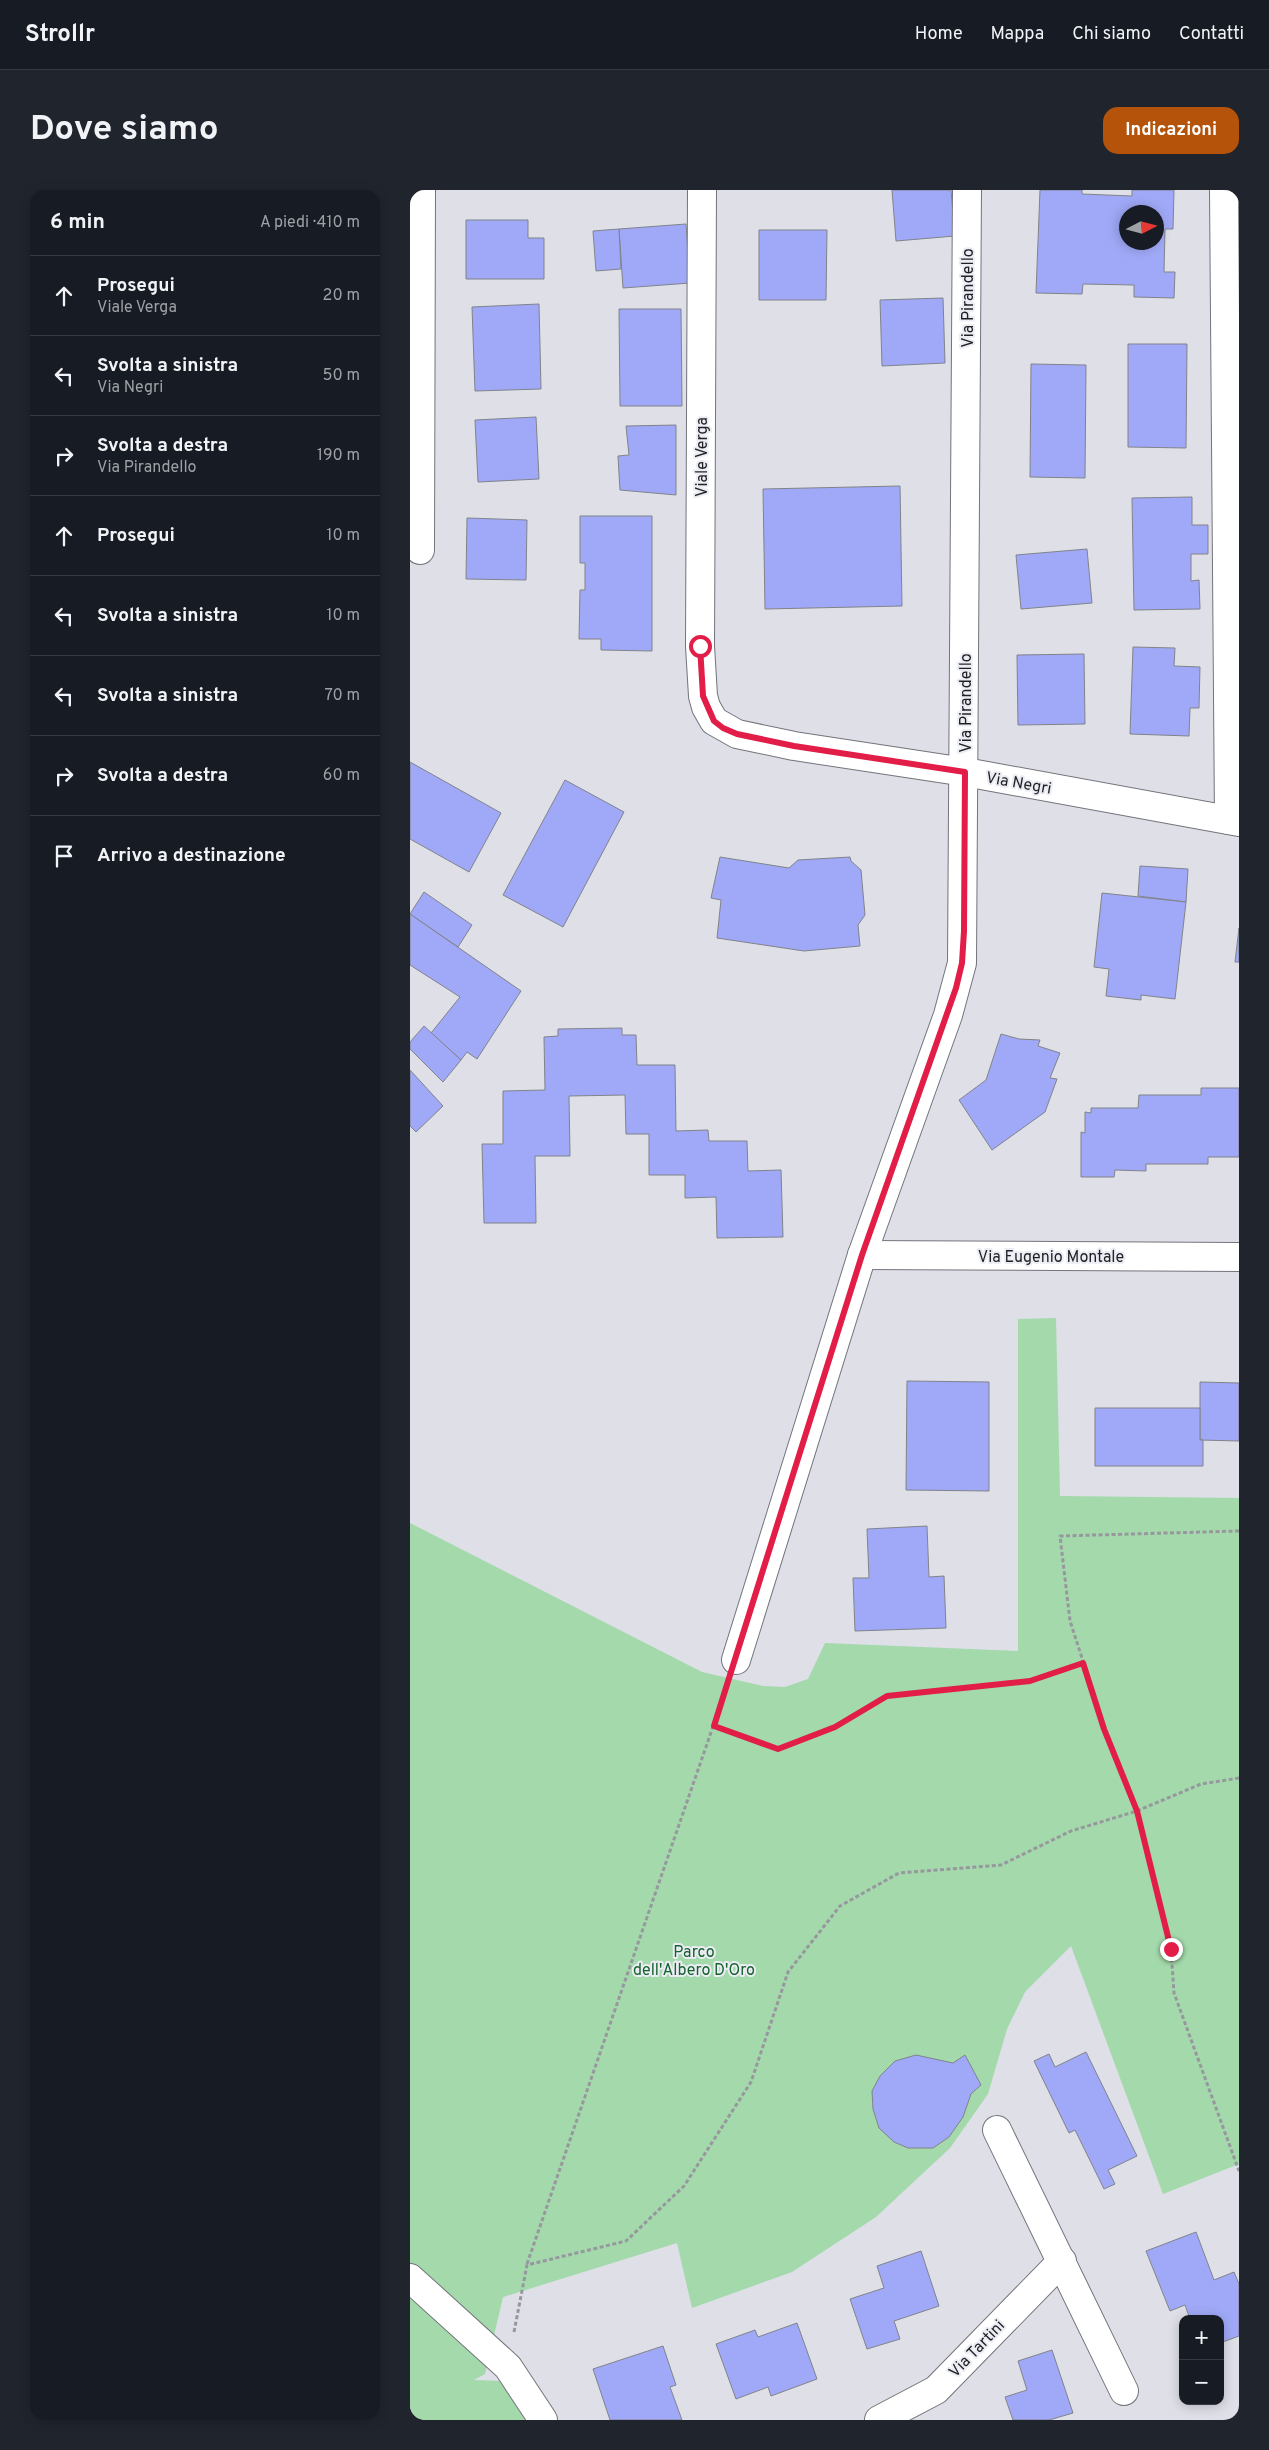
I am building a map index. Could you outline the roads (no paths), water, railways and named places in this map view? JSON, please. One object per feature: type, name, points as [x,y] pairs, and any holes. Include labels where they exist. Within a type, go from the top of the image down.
[{"type":"street","points":[[420,550],[421,190]]},
{"type":"street","name":"Viale Verga","points":[[702,190],[700,646],[703,696],[714,721]]},
{"type":"street","name":"Via Pirandello","points":[[736,1660],[862,1255],[948,1015],[962,963],[965,772],[967,190]]},
{"type":"street","points":[[1224,190],[1234,821]]},
{"type":"street","name":"Via Negri","points":[[714,721],[737,734],[765,740],[965,772],[1234,821]]},
{"type":"street","name":"Via Eugenio Montale","points":[[862,1255],[1239,1257]]},
{"type":"street","points":[[997,2130],[1124,2391]]},
{"type":"street","name":"Via Tartini","points":[[879,2420],[936,2390],[1062,2261]]},
{"type":"street","points":[[410,2278],[508,2367],[543,2420]]},
{"type":"park label","name":"Parco dell'Albero D'Oro","points":[[694,1960]]}]
